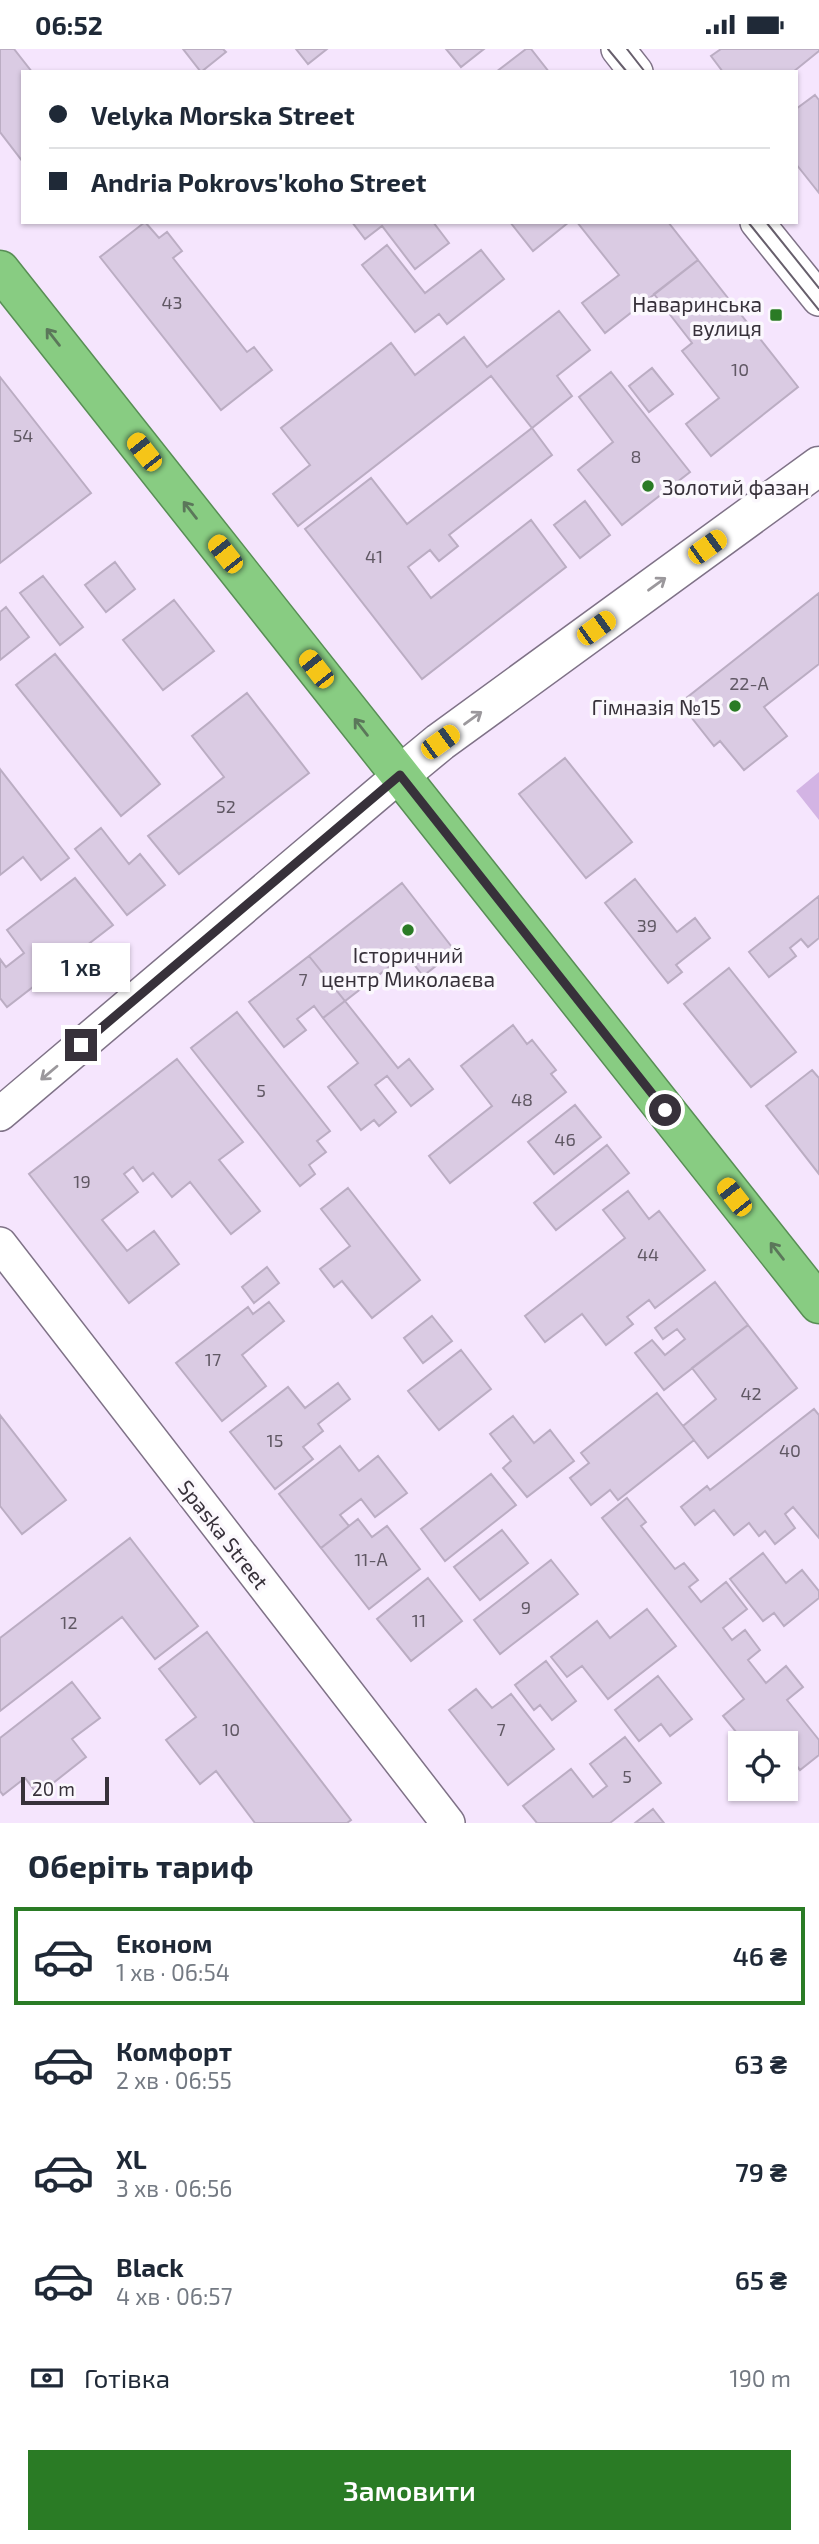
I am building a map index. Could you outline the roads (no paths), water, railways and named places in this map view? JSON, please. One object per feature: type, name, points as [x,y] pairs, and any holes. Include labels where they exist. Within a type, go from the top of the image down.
[{"type":"highway","points":[[0,270],[819,1304]]},
{"type":"street","points":[[618,49],[634,70]]},
{"type":"street","points":[[759,224],[819,299]]},
{"type":"street","points":[[0,1114],[440,742],[819,466]]},
{"type":"street","name":"Spaska Street","points":[[0,1244],[448,1823]]},
{"type":"tram line","points":[[608,49],[625,70]]},
{"type":"tram line","points":[[627,49],[643,70]]},
{"type":"tram line","points":[[750,224],[819,310]]},
{"type":"tram line","points":[[768,224],[819,288]]},
{"type":"place","name":"Наваринська вулиця","points":[[776,315]]},
{"type":"place","name":"Золотий фазан","points":[[648,486]]},
{"type":"place","name":"Гімназія №15","points":[[735,706]]},
{"type":"place","name":"Історичний центр Миколаєва","points":[[408,930]]}]
